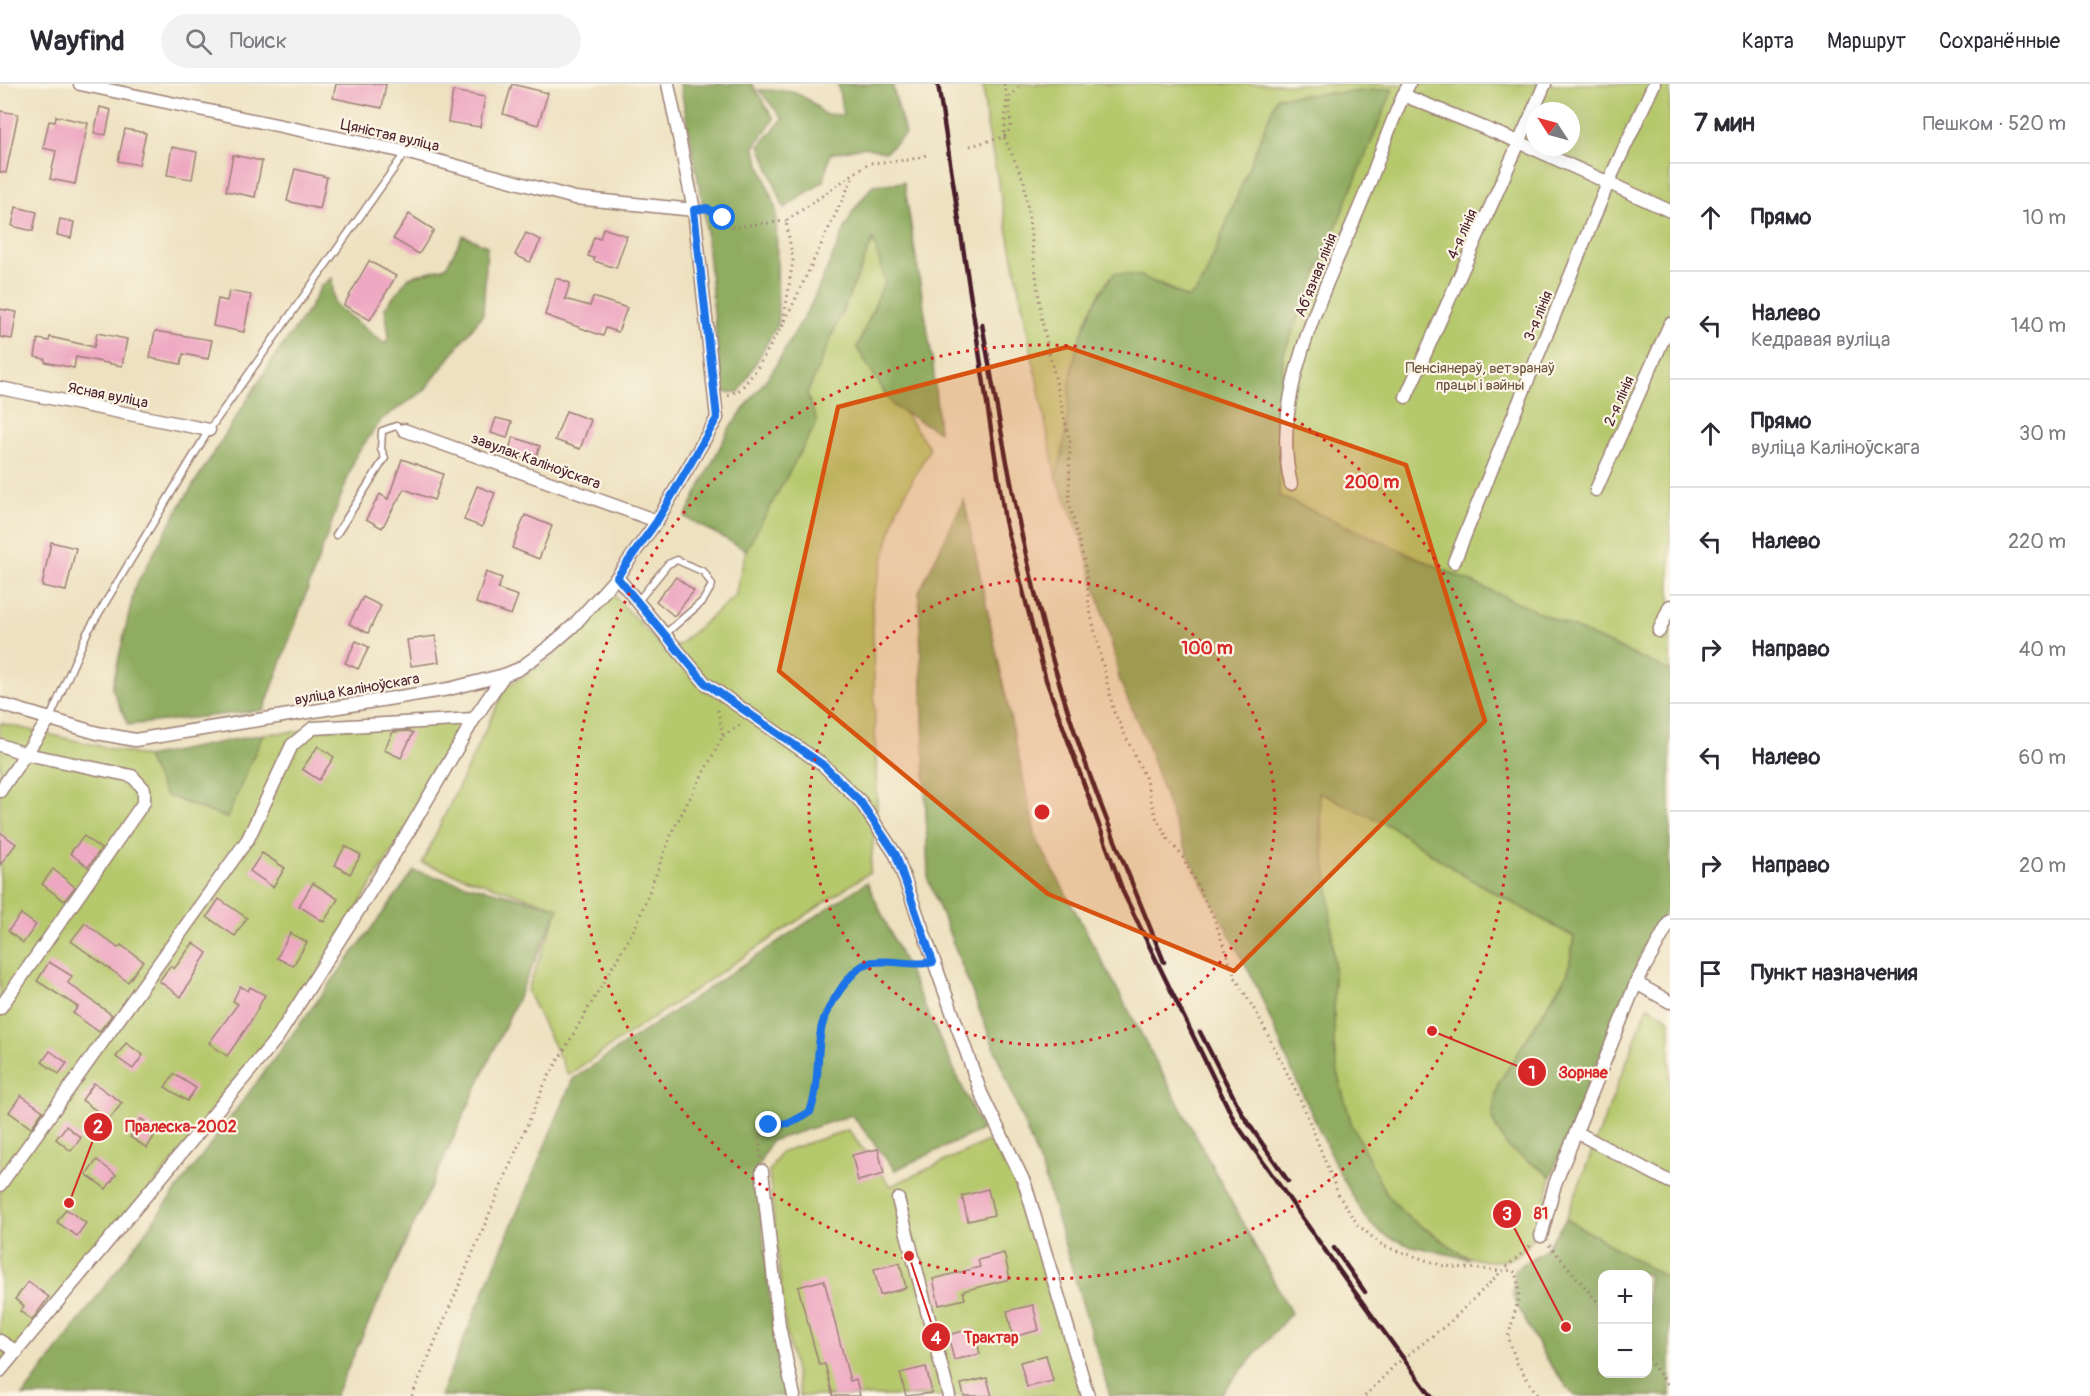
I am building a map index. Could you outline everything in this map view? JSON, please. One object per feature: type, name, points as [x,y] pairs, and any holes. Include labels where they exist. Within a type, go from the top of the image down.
[{"type":"street","name":"Цяністая вуліца","points":[[80,84],[405,152],[575,198],[694,210]]},
{"type":"street","name":"вуліца Каліноўскага","points":[[0,704],[51,717],[97,733],[135,740],[448,688],[504,675],[519,669],[573,626],[617,577],[657,521],[717,418],[694,210],[668,84]]},
{"type":"street","name":"4-я лінія","points":[[1406,397],[1545,84]]},
{"type":"street","name":"3-я лінія","points":[[1454,562],[1608,183],[1654,84]]},
{"type":"street","points":[[1406,90],[1670,211]]},
{"type":"street","name":"Абʼязная лінія","points":[[1291,484],[1287,467],[1287,409],[1304,344],[1406,90]]},
{"type":"street","name":"2-я лінія","points":[[1596,490],[1670,324]]},
{"type":"street","name":"Ясная вуліца","points":[[0,388],[209,430]]},
{"type":"street","name":"завулак Каліноўскага","points":[[404,430],[657,521]]},
{"type":"street","points":[[617,577],[705,683],[822,764],[860,801],[896,855],[981,1093],[1025,1184],[1088,1396]]},
{"type":"street","points":[[1659,631],[1670,606]]},
{"type":"street","points":[[0,1371],[277,1038],[410,829],[474,719],[504,675]]},
{"type":"street","points":[[0,790],[51,717]]},
{"type":"street","points":[[0,1185],[248,839],[292,745],[313,728],[474,719]]},
{"type":"street","points":[[0,745],[26,754],[132,776],[144,789],[144,802],[0,1008]]},
{"type":"street","points":[[1541,1236],[1555,1184],[1636,983],[1670,921]]},
{"type":"street","points":[[1636,983],[1670,1002]]},
{"type":"street","points":[[1576,1132],[1670,1182]]},
{"type":"street","points":[[762,1171],[779,1326],[794,1396]]},
{"type":"street","points":[[898,1198],[949,1396]]},
{"type":"street","points":[[0,1341],[17,1352]]},
{"type":"lane","points":[[51,717],[87,633],[209,430],[405,152]]},
{"type":"lane","points":[[336,535],[386,458],[381,449],[382,431],[396,426],[404,430]]},
{"type":"lane","points":[[638,602],[668,564],[677,560],[704,572],[712,585],[702,601],[665,634]]},
{"type":"path","points":[[1004,84],[1007,95],[1004,138],[1024,181],[1042,321],[1070,443],[1069,501],[1086,569],[1089,607],[1114,712],[1145,777],[1156,817],[1168,839],[1182,856],[1213,916],[1235,977],[1261,1021],[1302,1103],[1339,1196],[1358,1224],[1383,1246],[1444,1266],[1512,1270],[1517,1274],[1519,1297],[1508,1337],[1517,1363],[1538,1396]]},
{"type":"path","points":[[970,146],[1004,138],[1011,128],[1009,97],[1022,84]]},
{"type":"path","points":[[694,210],[707,208],[732,227],[786,221],[869,163],[909,160],[930,154]]},
{"type":"path","points":[[715,402],[741,389],[756,370],[783,325],[854,173]]},
{"type":"path","points":[[783,325],[793,260],[786,221]]},
{"type":"path","points":[[705,683],[718,708],[723,736]]},
{"type":"path","points":[[412,1396],[545,1083],[636,926],[673,830],[723,736],[755,716]]},
{"type":"path","points":[[762,1171],[759,1140],[764,1131],[769,1125],[790,1123],[810,1112],[816,1097],[821,1028],[850,976],[867,963],[920,965],[933,962]]},
{"type":"path","points":[[1365,1396],[1395,1365],[1450,1322],[1502,1270],[1541,1236],[1598,1302]]},
{"type":"path","points":[[1652,1365],[1670,1387]]},
{"type":"highlighted area","points":[[1067,347],[1406,465],[1485,721],[1234,971],[1048,894],[779,671],[838,407]]},
{"type":"green space","points":[[680,84],[752,84],[774,119],[754,147],[776,210],[778,324],[739,392],[722,393],[704,211]]},
{"type":"green space","points":[[838,84],[892,84],[905,134],[886,152],[863,147],[830,154],[824,181],[784,208],[760,145],[783,119],[759,90],[795,93],[809,100],[824,114],[843,115]]},
{"type":"green space","name":"Пенсіянераў, ветэранаў працы і вайны","points":[[983,84],[1670,84],[1670,671],[1279,496],[1283,355],[1392,89],[1277,97],[1207,272],[1196,292],[1187,298],[1162,284],[1115,273],[1099,294],[1076,350],[1065,440],[1056,477],[986,120]]},
{"type":"green space","points":[[1393,89],[1283,355],[1279,496],[1670,671],[1670,904],[1640,956],[1551,1176],[1507,1147],[1492,1119],[1497,1086],[1568,973],[1574,937],[1460,873],[1392,827],[1319,792],[1321,842],[1328,877],[1334,969],[1334,1048],[1339,1080],[1352,1125],[1385,1192],[1406,1216],[1469,1259],[1408,1245],[1384,1235],[1366,1219],[1339,1172],[1291,1069],[1258,989],[1192,863],[1172,817],[1146,741],[1120,682],[1113,648],[1080,534],[1056,477],[1065,440],[1076,351],[1092,308],[1115,273],[1141,276],[1187,298],[1196,292],[1207,272],[1277,97]]},
{"type":"green space","points":[[904,182],[933,365],[939,432],[893,406],[857,348],[885,281],[873,239],[807,394],[817,422],[746,550],[685,517],[729,429],[773,370],[811,304],[853,211],[873,185]]},
{"type":"green space","points":[[463,235],[487,246],[483,314],[424,391],[382,419],[356,455],[264,710],[128,725],[112,688],[135,587],[180,506],[272,361],[309,309],[321,286],[332,278],[334,304],[385,344],[389,336],[385,308],[409,277],[446,267]]},
{"type":"green space","points":[[874,238],[885,281],[857,348],[930,448],[897,509],[872,601],[877,805],[870,872],[568,1075],[527,991],[559,908],[422,863],[506,687],[549,660],[613,594],[668,654],[735,596],[746,550],[777,494],[807,394]]},
{"type":"green space","points":[[964,500],[1036,838],[1291,1313],[1219,1396],[1110,1396],[1044,1175],[928,879],[919,592]]},
{"type":"green space","points":[[474,719],[277,1038],[0,1367],[0,723],[146,757],[165,795],[226,818],[263,734]]},
{"type":"green space","points":[[263,734],[227,818],[165,795],[146,757]]},
{"type":"green space","points":[[1319,791],[1392,827],[1460,873],[1574,937],[1568,973],[1497,1086],[1492,1119],[1507,1147],[1551,1176],[1536,1233],[1519,1254],[1506,1260],[1480,1260],[1466,1256],[1404,1214],[1377,1179],[1356,1136],[1347,1112],[1336,1066],[1333,1035],[1333,946]]},
{"type":"green space","points":[[414,871],[559,908],[335,1396],[23,1396]]},
{"type":"green space","points":[[867,882],[982,1130],[895,1170],[852,1115],[771,1141],[756,1170],[773,1327],[787,1396],[440,1396],[573,1079]]},
{"type":"green space","points":[[1648,1006],[1670,1019],[1670,1280],[1566,1219]]},
{"type":"green space","points":[[848,1130],[891,1186],[988,1141],[1019,1186],[1081,1396],[800,1396],[785,1325],[769,1172],[780,1152]]},
{"type":"green space","points":[[1566,1219],[1670,1280],[1670,1396],[1574,1396],[1544,1356],[1513,1297],[1515,1269],[1543,1252]]},
{"type":"building","points":[[336,84],[386,84],[382,108],[333,98]]},
{"type":"building","points":[[512,84],[548,93],[538,125],[503,114]]},
{"type":"building","points":[[453,91],[485,97],[480,127],[448,122]]},
{"type":"building","points":[[100,107],[111,110],[106,135],[94,133]]},
{"type":"building","points":[[0,111],[18,114],[6,173],[0,172]]},
{"type":"building","points":[[56,116],[88,123],[75,184],[50,179],[56,151],[43,148],[49,121],[55,122]]},
{"type":"building","points":[[125,129],[146,133],[139,165],[118,161]]},
{"type":"building","points":[[172,147],[197,152],[192,179],[167,175]]},
{"type":"building","points":[[233,155],[262,161],[255,197],[226,191]]},
{"type":"building","points":[[295,169],[327,177],[320,209],[287,201]]},
{"type":"building","points":[[16,207],[37,212],[33,231],[12,226]]},
{"type":"building","points":[[409,214],[434,230],[419,254],[393,239]]},
{"type":"building","points":[[60,219],[74,222],[71,238],[57,235]]},
{"type":"building","points":[[603,228],[627,236],[616,268],[594,261],[594,258],[588,256],[594,237],[600,239]]},
{"type":"building","points":[[526,233],[541,240],[530,262],[515,255]]},
{"type":"building","points":[[369,261],[396,276],[370,320],[344,305]]},
{"type":"building","points":[[556,278],[570,283],[565,299],[590,306],[593,297],[627,308],[618,332],[606,328],[603,336],[545,315]]},
{"type":"building","points":[[229,291],[251,295],[244,332],[213,326],[218,299],[227,301]]},
{"type":"building","points":[[0,309],[17,312],[12,339],[0,337]]},
{"type":"building","points":[[155,331],[212,340],[208,359],[183,354],[181,364],[150,358]]},
{"type":"building","points":[[97,333],[127,339],[122,366],[76,357],[74,368],[45,362],[45,359],[35,357],[38,339],[49,341],[50,337],[94,347]]},
{"type":"building","points":[[566,411],[591,420],[580,449],[555,440]]},
{"type":"building","points":[[496,418],[512,422],[507,438],[491,433]]},
{"type":"building","points":[[513,437],[540,446],[534,462],[508,453]]},
{"type":"building","points":[[402,459],[443,474],[434,500],[404,489],[382,528],[366,519],[380,494],[388,499]]},
{"type":"building","points":[[477,486],[495,493],[482,527],[464,520]]},
{"type":"building","points":[[525,515],[552,526],[539,559],[512,548]]},
{"type":"building","points":[[51,542],[76,548],[66,591],[42,586]]},
{"type":"building","points":[[486,572],[502,578],[498,589],[518,596],[511,615],[476,603]]},
{"type":"building","points":[[676,577],[694,591],[674,616],[656,601]]},
{"type":"building","points":[[363,597],[381,606],[368,633],[349,624]]},
{"type":"building","points":[[435,636],[439,662],[411,666],[407,640]]},
{"type":"building","points":[[356,641],[369,647],[358,669],[345,663]]},
{"type":"building","points":[[393,732],[413,733],[401,758],[384,750]]},
{"type":"building","points":[[318,746],[334,757],[319,780],[302,769]]},
{"type":"building","points":[[0,832],[16,844],[0,865]]},
{"type":"building","points":[[84,836],[101,849],[88,867],[70,853]]},
{"type":"building","points":[[345,846],[361,855],[350,874],[335,865]]},
{"type":"building","points":[[262,853],[285,868],[273,887],[250,871]]},
{"type":"building","points":[[53,869],[75,887],[64,901],[42,884]]},
{"type":"building","points":[[313,883],[338,899],[324,922],[299,906]]},
{"type":"building","points":[[219,899],[247,918],[235,936],[207,917]]},
{"type":"building","points":[[21,914],[36,925],[23,943],[8,931]]},
{"type":"building","points":[[85,923],[118,948],[121,945],[143,961],[128,982],[71,941]]},
{"type":"building","points":[[290,933],[307,942],[293,966],[277,958]]},
{"type":"building","points":[[193,943],[207,953],[181,997],[159,981],[170,966],[174,969]]},
{"type":"building","points":[[49,962],[72,976],[68,983],[112,1015],[99,1032],[73,1013],[78,1007],[37,981]]},
{"type":"building","points":[[240,986],[248,991],[250,987],[265,995],[248,1026],[227,1056],[209,1043],[238,1004],[233,1001]]},
{"type":"building","points":[[126,1043],[143,1055],[133,1069],[116,1057]]},
{"type":"building","points":[[50,1051],[67,1063],[59,1074],[42,1062]]},
{"type":"building","points":[[174,1074],[196,1088],[187,1101],[165,1087]]},
{"type":"building","points":[[94,1083],[122,1103],[109,1120],[82,1100]]},
{"type":"building","points":[[21,1095],[43,1111],[31,1128],[9,1112]]},
{"type":"building","points":[[141,1119],[158,1130],[147,1148],[130,1137]]},
{"type":"building","points":[[66,1126],[81,1138],[71,1151],[56,1139]]},
{"type":"building","points":[[878,1149],[884,1174],[858,1181],[852,1155]]},
{"type":"building","points":[[97,1160],[116,1175],[106,1189],[86,1174]]},
{"type":"building","points":[[988,1189],[994,1215],[968,1221],[962,1196]]},
{"type":"building","points":[[66,1209],[86,1223],[77,1236],[57,1222]]},
{"type":"building","points":[[1004,1253],[1010,1279],[963,1291],[965,1299],[939,1305],[933,1279],[980,1267],[978,1260]]},
{"type":"building","points":[[900,1263],[906,1288],[880,1295],[874,1269]]},
{"type":"building","points":[[824,1280],[850,1381],[856,1379],[860,1396],[833,1396],[825,1364],[819,1365],[798,1287]]},
{"type":"building","points":[[28,1282],[49,1297],[32,1320],[20,1311],[24,1306],[15,1299]]},
{"type":"building","points":[[1033,1305],[1039,1330],[1013,1337],[1007,1311]]},
{"type":"building","points":[[974,1328],[980,1354],[954,1360],[948,1335]]},
{"type":"building","points":[[1046,1355],[1053,1381],[1027,1387],[1020,1362]]},
{"type":"building","points":[[926,1367],[932,1393],[906,1396],[900,1373]]},
{"type":"building","points":[[987,1378],[992,1396],[964,1396],[961,1384]]},
{"type":"railway","points":[[938,84],[1005,521],[1046,680],[1124,894],[1235,1122],[1431,1396]]},
{"type":"railway","points":[[982,324],[1025,549],[1059,682],[1095,789],[1164,962]]},
{"type":"railway","points":[[1200,1032],[1244,1117],[1288,1181]]},
{"type":"railway","points":[[1334,1248],[1365,1292]]},
{"type":"place","name":"Зорнае","points":[[1432,1031]]},
{"type":"place","name":"Пралеска-2002","points":[[69,1203]]},
{"type":"place","name":"Трактар","points":[[909,1256]]},
{"type":"place","name":"81","points":[[1566,1327]]},
{"type":"route","points":[[723,218],[707,208],[694,210],[717,418],[657,521],[617,577],[705,683],[822,764],[860,801],[896,855],[933,962],[920,965],[867,963],[850,976],[834,1000],[821,1028],[816,1097],[810,1112],[803,1118],[790,1123],[769,1125]]}]
